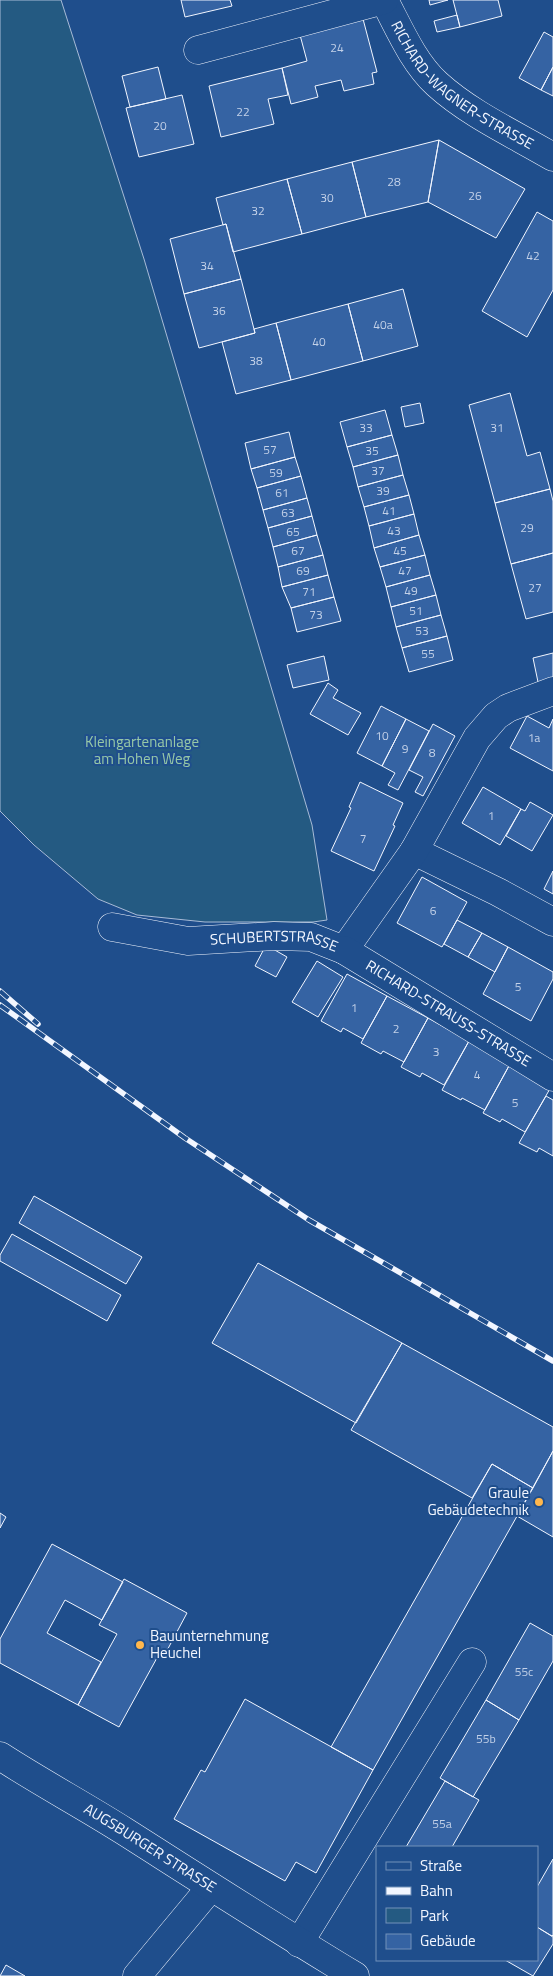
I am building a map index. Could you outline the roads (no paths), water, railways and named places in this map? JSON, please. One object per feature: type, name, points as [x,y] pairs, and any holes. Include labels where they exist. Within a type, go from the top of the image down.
[{"type":"street","name":"RICHARD-WAGNER-STRASSE","points":[[198,50],[384,0],[412,54],[436,83],[467,107],[553,157]]},
{"type":"street","name":"SCHUBERTSTRASSE","points":[[112,928],[188,941],[274,936],[311,937],[344,950],[414,851],[483,730],[496,716],[508,708],[553,692]]},
{"type":"street","points":[[414,851],[498,892],[553,922]]},
{"type":"street","name":"RICHARD-STRAUSS-STRASSE","points":[[344,950],[553,1077]]},
{"type":"street","points":[[299,1942],[472,1662]]},
{"type":"street","name":"AUGSBURGER STRASSE","points":[[0,1756],[356,1976]]},
{"type":"street","points":[[137,1976],[211,1887]]},
{"type":"railway","points":[[0,991],[38,1024]]},
{"type":"railway","points":[[0,1005],[185,1138],[309,1220],[553,1361]]},
{"type":"place","name":"Graule Gebäudetechnik","points":[[539,1502]]},
{"type":"place","name":"Bauunternehmung Heuchel","points":[[140,1645]]},
{"type":"park label","name":"Kleingartenanlage am Hohen Weg","points":[[142,750]]}]
